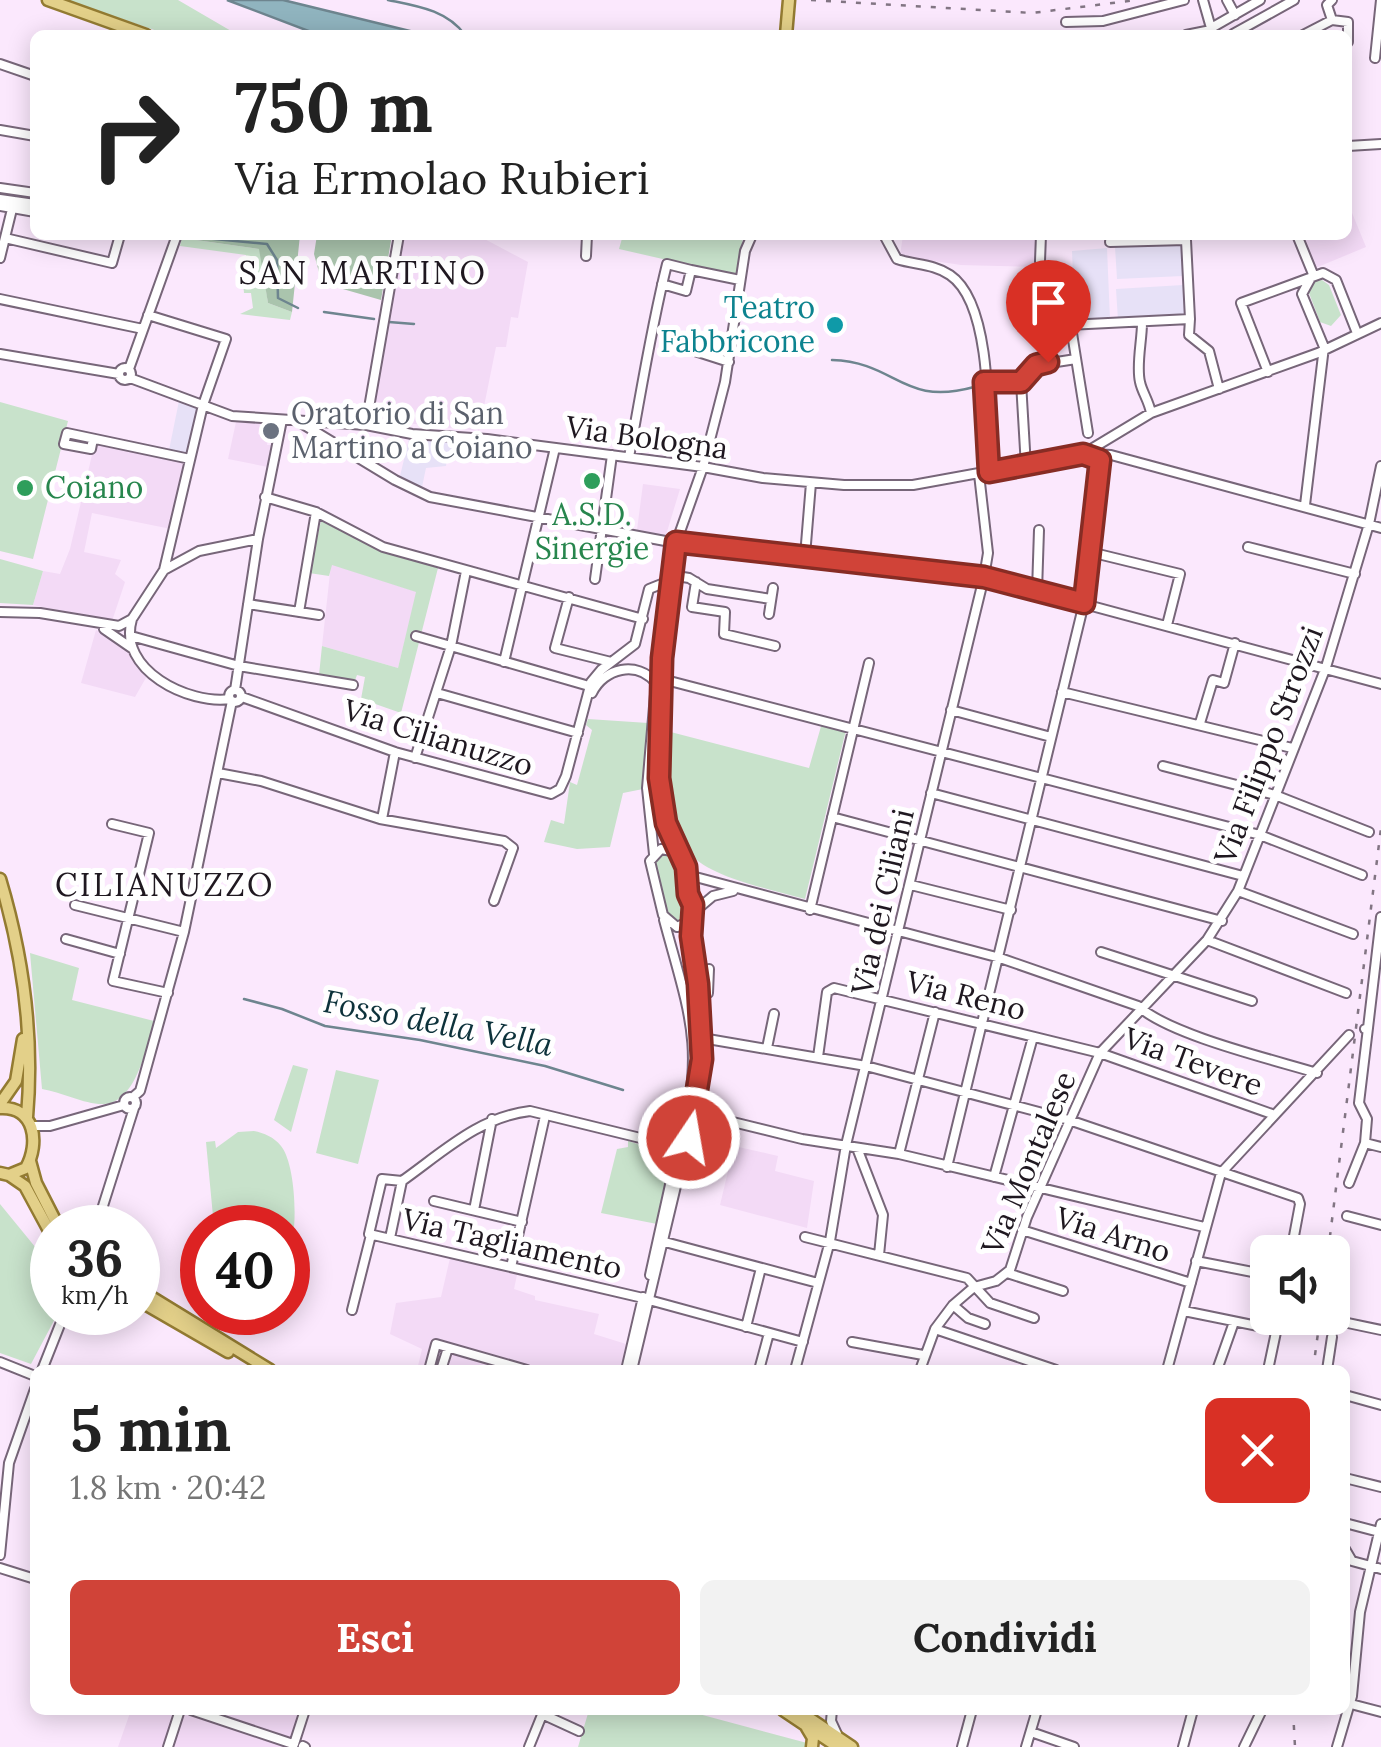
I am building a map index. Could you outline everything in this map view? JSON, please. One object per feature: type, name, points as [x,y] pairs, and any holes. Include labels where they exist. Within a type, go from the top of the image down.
[{"type":"main road","points":[[48,0],[132,30]]},
{"type":"main road","points":[[786,30],[788,0]]},
{"type":"main road","points":[[0,879],[13,924],[28,1020],[30,1122],[35,1142],[30,1161],[20,1172],[4,1174]]},
{"type":"main road","points":[[0,900],[16,974],[23,1045],[16,1081],[0,1106],[18,1110],[30,1122]]},
{"type":"main road","points":[[30,1161],[47,1205]]},
{"type":"main road","points":[[4,1174],[25,1186],[35,1205]]},
{"type":"main road","points":[[160,1302],[262,1365]]},
{"type":"main road","points":[[160,1313],[249,1365]]},
{"type":"main road","points":[[790,1715],[824,1738],[844,1745]]},
{"type":"main road","points":[[805,1715],[844,1745]]},
{"type":"main road","points":[[803,1724],[812,1733],[812,1747]]},
{"type":"street","points":[[1066,22],[1102,21],[1184,0]]},
{"type":"street","points":[[1203,0],[1211,28]]},
{"type":"street","points":[[1227,0],[1236,14]]},
{"type":"street","points":[[1206,30],[1260,0]]},
{"type":"street","points":[[1240,30],[1294,0]]},
{"type":"street","points":[[1332,0],[1327,5],[1332,20]]},
{"type":"street","points":[[1375,58],[1380,0]]},
{"type":"street","points":[[1322,30],[1332,20]]},
{"type":"street","points":[[1332,20],[1348,22],[1348,30]]},
{"type":"street","points":[[0,64],[30,74]]},
{"type":"street","points":[[0,130],[30,135]]},
{"type":"street","points":[[1352,146],[1381,144]]},
{"type":"street","points":[[0,188],[30,192]]},
{"type":"street","points":[[0,203],[30,207]]},
{"type":"street","points":[[0,257],[13,205]]},
{"type":"street","points":[[5,238],[112,262],[119,240]]},
{"type":"street","points":[[129,373],[175,240]]},
{"type":"street","points":[[366,425],[398,240]]},
{"type":"street","points":[[586,256],[587,240]]},
{"type":"street","points":[[634,1365],[678,1162],[677,1148],[696,1113],[702,1038],[688,875],[666,823],[659,778],[655,678],[662,658],[676,542],[704,466],[729,362],[740,280],[751,240]]},
{"type":"street","name":"Via dei Ciliani","points":[[796,1365],[830,1241],[846,1145],[988,553],[984,382],[976,310],[966,290],[937,268],[897,259],[887,240]]},
{"type":"street","points":[[1041,240],[1040,261],[1051,327],[1048,362]]},
{"type":"street","points":[[1186,240],[1188,335],[1209,351],[1220,389]]},
{"type":"street","points":[[1298,240],[1313,274]]},
{"type":"street","points":[[629,457],[667,264],[740,280]]},
{"type":"street","points":[[662,284],[686,291],[692,270]]},
{"type":"street","points":[[1268,372],[1240,303],[1323,273],[1336,280],[1357,333]]},
{"type":"street","points":[[1306,506],[1324,347],[1302,294],[1313,274]]},
{"type":"street","points":[[0,299],[143,329]]},
{"type":"street","points":[[0,612],[40,613],[118,626],[132,618],[164,570],[202,405],[226,339],[148,314]]},
{"type":"street","points":[[1051,327],[1190,319]]},
{"type":"street","points":[[1142,323],[1140,386],[1148,396],[1152,413]]},
{"type":"street","name":"Via Bologna","points":[[0,354],[119,374],[122,379],[129,373],[232,416],[366,425],[412,434],[704,466],[811,483],[913,485],[1083,454],[1152,413],[1268,372],[1381,323]]},
{"type":"street","points":[[1071,327],[1088,433]]},
{"type":"street","points":[[676,345],[729,362]]},
{"type":"street","points":[[1026,467],[1021,382],[1036,365],[1076,360]]},
{"type":"street","points":[[984,382],[1021,382]]},
{"type":"street","points":[[103,1205],[127,1127],[128,1107],[140,1091],[184,932],[233,698],[265,497],[282,420]]},
{"type":"street","points":[[298,421],[420,493],[603,532],[984,577],[1381,684]]},
{"type":"street","points":[[320,435],[322,423]]},
{"type":"street","points":[[67,433],[64,444],[91,449],[93,438],[190,459]]},
{"type":"street","points":[[1104,441],[1108,455]]},
{"type":"street","points":[[504,662],[555,448]]},
{"type":"street","points":[[1083,454],[1108,455],[1381,528]]},
{"type":"street","points":[[948,1166],[1084,603],[1100,464],[1098,458],[1083,454]]},
{"type":"street","points":[[595,579],[612,455]]},
{"type":"street","name":"Via Filippo Strozzi","points":[[1142,1010],[1207,940],[1238,890],[1326,667],[1369,524],[1381,466]]},
{"type":"street","points":[[805,556],[811,483]]},
{"type":"street","points":[[265,497],[316,512],[383,547],[643,619]]},
{"type":"street","points":[[299,612],[316,512]]},
{"type":"street","points":[[1037,591],[1039,530]]},
{"type":"street","points":[[164,570],[199,551],[258,539]]},
{"type":"street","points":[[660,540],[674,556]]},
{"type":"street","points":[[1248,547],[1355,574]]},
{"type":"street","points":[[1090,552],[1180,574],[1167,625]]},
{"type":"street","points":[[415,758],[450,646],[466,571]]},
{"type":"street","points":[[671,576],[707,589],[771,599]]},
{"type":"street","points":[[660,587],[671,576]]},
{"type":"street","points":[[696,582],[692,607],[725,612],[724,634],[775,646]]},
{"type":"street","points":[[416,636],[590,686],[636,642],[649,589],[660,587],[669,596]]},
{"type":"street","points":[[770,614],[773,588]]},
{"type":"street","points":[[569,597],[555,648],[612,662]]},
{"type":"street","points":[[248,604],[319,616]]},
{"type":"street","name":"Via Cilianuzzo","points":[[132,618],[131,636],[137,652],[144,666],[165,686],[277,706],[396,752],[551,794],[562,786],[590,686]]},
{"type":"street","points":[[95,625],[137,652]]},
{"type":"street","points":[[131,636],[239,666],[353,685]]},
{"type":"street","points":[[1200,724],[1213,680],[1224,683],[1235,643]]},
{"type":"street","points":[[623,655],[622,664],[628,669],[655,678],[1260,835],[1362,874]]},
{"type":"street","points":[[654,854],[647,814],[655,678],[662,658]]},
{"type":"street","points":[[810,910],[870,664]]},
{"type":"street","name":"Via Cilianuzzo","points":[[586,706],[600,680],[628,669]]},
{"type":"street","points":[[1322,677],[1348,676]]},
{"type":"street","points":[[1062,692],[1292,748]]},
{"type":"street","points":[[437,693],[578,734]]},
{"type":"street","points":[[951,710],[1052,737]]},
{"type":"street","points":[[382,819],[396,752]]},
{"type":"street","points":[[1163,766],[1275,795],[1369,832]]},
{"type":"street","points":[[218,773],[261,781],[382,819],[504,841],[513,848],[494,901]]},
{"type":"street","points":[[931,793],[1243,876]]},
{"type":"street","points":[[832,817],[1222,921]]},
{"type":"street","points":[[112,824],[150,833],[113,982],[168,994]]},
{"type":"street","points":[[646,1299],[664,1242],[677,1148],[696,1060],[690,1010],[650,861],[654,854],[668,848],[677,852]]},
{"type":"street","points":[[688,875],[1000,958],[1227,1044],[1317,1073]]},
{"type":"street","points":[[911,885],[1010,910]]},
{"type":"street","points":[[1238,890],[1353,934]]},
{"type":"street","points":[[663,915],[674,927],[691,920],[713,896],[738,891]]},
{"type":"street","points":[[75,905],[184,932]]},
{"type":"street","points":[[1350,1183],[1365,1143],[1367,1119],[1358,1103],[1381,917]]},
{"type":"street","points":[[66,940],[120,954]]},
{"type":"street","points":[[1207,940],[1346,994]]},
{"type":"street","points":[[1102,952],[1252,1001]]},
{"type":"street","points":[[708,993],[709,969]]},
{"type":"street","name":"Via Reno","points":[[818,1057],[822,1012],[829,990],[884,998],[1100,1053]]},
{"type":"street","name":"Via Montalese","points":[[921,1365],[936,1328],[953,1305],[974,1287],[1007,1274],[1040,1186],[1100,1053],[1142,1010]]},
{"type":"street","points":[[900,1154],[935,1012]]},
{"type":"street","points":[[767,1048],[774,1014]]},
{"type":"street","points":[[1368,1017],[1381,1019]]},
{"type":"street","points":[[1168,1365],[1221,1173],[1349,1035]]},
{"type":"street","points":[[994,1177],[1034,1037]]},
{"type":"street","points":[[702,1038],[866,1066],[1069,1120],[1300,1200],[1294,1235]]},
{"type":"street","name":"Via Tevere","points":[[1100,1053],[1272,1114]]},
{"type":"street","points":[[30,1122],[50,1126],[128,1107]]},
{"type":"street","points":[[370,1234],[377,1178],[402,1181],[492,1118],[530,1112],[677,1148]]},
{"type":"street","points":[[696,1113],[900,1154],[1204,1227]]},
{"type":"street","points":[[511,1267],[545,1116]]},
{"type":"street","points":[[474,1210],[492,1118]]},
{"type":"street","points":[[35,1142],[50,1126]]},
{"type":"street","points":[[1365,1143],[1381,1147]]},
{"type":"street","points":[[857,1148],[883,1215],[880,1254]]},
{"type":"street","points":[[390,1238],[402,1181]]},
{"type":"street","points":[[434,1201],[522,1222]]},
{"type":"street","points":[[1347,1216],[1381,1225]]},
{"type":"street","name":"Via Arno","points":[[1022,1230],[1191,1283]]},
{"type":"street","name":"Via Tagliamento","points":[[352,1310],[370,1234],[646,1299],[803,1342]]},
{"type":"street","points":[[804,1236],[967,1278],[990,1303],[1034,1318]]},
{"type":"street","points":[[664,1242],[818,1283]]},
{"type":"street","points":[[1196,1261],[1250,1272]]},
{"type":"street","points":[[746,1327],[761,1268]]},
{"type":"street","points":[[1007,1274],[1064,1291]]},
{"type":"street","points":[[953,1305],[968,1318],[986,1324]]},
{"type":"street","points":[[1184,1311],[1250,1325]]},
{"type":"street","points":[[1219,1365],[1234,1322]]},
{"type":"street","points":[[1350,1323],[1381,1330]]},
{"type":"street","points":[[936,1328],[1042,1365]]},
{"type":"street","points":[[760,1365],[768,1333]]},
{"type":"street","points":[[44,1365],[56,1335]]},
{"type":"street","points":[[1269,1365],[1276,1335]]},
{"type":"street","points":[[1328,1365],[1332,1337]]},
{"type":"street","points":[[852,1342],[923,1356]]},
{"type":"street","points":[[430,1365],[436,1344],[510,1365]]},
{"type":"street","points":[[443,1365],[448,1348]]},
{"type":"street","points":[[0,1362],[30,1374]]},
{"type":"street","points":[[1350,1396],[1381,1405]]},
{"type":"street","points":[[0,1556],[9,1464],[30,1404]]},
{"type":"street","points":[[1350,1479],[1381,1487]]},
{"type":"street","points":[[1350,1524],[1380,1528],[1376,1568],[1360,1612],[1350,1688]]},
{"type":"street","points":[[1350,1558],[1376,1568]]},
{"type":"street","points":[[0,1568],[30,1578]]},
{"type":"street","points":[[1350,1704],[1381,1712]]},
{"type":"street","points":[[168,1747],[178,1715]]},
{"type":"street","points":[[206,1715],[296,1745],[305,1715]]},
{"type":"street","points":[[529,1747],[542,1715]]},
{"type":"street","points":[[549,1715],[579,1731]]},
{"type":"street","points":[[832,1715],[831,1724],[844,1745]]},
{"type":"street","points":[[962,1747],[971,1715]]},
{"type":"street","points":[[1026,1747],[1036,1715]]},
{"type":"street","points":[[1182,1746],[1191,1715]]},
{"type":"street","points":[[1244,1747],[1260,1715]]},
{"type":"street","points":[[1338,1747],[1345,1715]]},
{"type":"street","points":[[1031,1732],[1074,1747]]},
{"type":"shaded area","points":[[1352,213],[1366,247],[1313,269],[1302,240],[1352,240]]},
{"type":"shaded area","points":[[401,240],[486,240],[528,262],[518,318],[511,317],[506,347],[496,347],[479,431],[369,419]]},
{"type":"shaded area","points":[[902,240],[1039,240],[1038,267],[961,265],[900,256]]},
{"type":"shaded area","points":[[1181,244],[1183,276],[1117,279],[1115,247]]},
{"type":"shaded area","points":[[1107,248],[1110,320],[1075,322],[1072,251]]},
{"type":"shaded area","points":[[1183,285],[1185,316],[1118,320],[1116,289]]},
{"type":"shaded area","points":[[179,401],[199,409],[188,455],[169,450]]},
{"type":"shaded area","points":[[236,422],[260,423],[258,434],[268,439],[267,445],[273,445],[268,467],[228,459]]},
{"type":"shaded area","points":[[410,435],[468,442],[465,457],[447,458],[446,466],[426,468],[422,487],[399,480]]},
{"type":"shaded area","points":[[95,442],[187,461],[171,529],[92,513],[84,552],[121,560],[115,574],[125,582],[112,621],[33,605],[43,571],[60,574],[70,549]]},
{"type":"shaded area","points":[[643,484],[680,489],[666,535],[637,530]]},
{"type":"shaded area","points":[[331,564],[417,592],[398,668],[322,646]]},
{"type":"shaded area","points":[[96,630],[120,642],[147,676],[135,697],[81,683]]},
{"type":"shaded area","points":[[734,1146],[778,1156],[775,1171],[814,1181],[807,1228],[720,1205]]},
{"type":"shaded area","points":[[450,1258],[517,1275],[514,1289],[535,1296],[535,1300],[599,1314],[594,1334],[626,1344],[621,1365],[418,1365],[422,1349],[390,1334],[396,1303],[441,1297]]},
{"type":"shaded area","points":[[129,1715],[306,1715],[296,1747],[118,1747]]},
{"type":"green space","points":[[66,0],[178,0],[229,30],[154,30]]},
{"type":"green space","points":[[182,240],[196,240],[260,249],[268,303],[292,312],[290,320],[240,314],[253,308],[251,293],[244,293],[242,269],[247,268],[246,255],[180,246]]},
{"type":"green space","points":[[196,240],[299,240],[292,312],[268,303],[259,249]]},
{"type":"green space","points":[[316,240],[391,240],[381,300],[322,283],[314,254]]},
{"type":"green space","points":[[622,240],[743,240],[737,276],[619,249]]},
{"type":"green space","points":[[1322,280],[1329,285],[1341,315],[1331,326],[1320,322],[1309,293],[1313,282]]},
{"type":"green space","name":"Coiano","points":[[0,402],[68,421],[33,559],[0,551]]},
{"type":"green space","points":[[321,521],[378,549],[438,568],[401,713],[361,699],[365,677],[357,675],[354,683],[319,675],[322,646],[398,668],[416,592],[332,565],[329,576],[309,573]]},
{"type":"green space","points":[[0,559],[43,571],[33,605],[0,603]]},
{"type":"green space","points":[[588,719],[648,723],[643,789],[623,793],[610,847],[577,849],[544,842],[551,820],[564,824],[570,782],[577,785],[592,730],[586,725]]},
{"type":"green space","points":[[822,723],[846,730],[805,899],[732,878],[707,867],[689,853],[676,834],[668,808],[663,730],[809,768]]},
{"type":"green space","points":[[669,853],[685,873],[690,903],[687,921],[676,925],[670,919],[655,864],[660,856]]},
{"type":"green space","points":[[30,953],[79,968],[72,1000],[154,1021],[138,1072],[115,1101],[97,1104],[42,1089]]},
{"type":"green space","points":[[293,1065],[308,1069],[291,1132],[274,1120]]},
{"type":"green space","points":[[336,1070],[379,1080],[358,1164],[316,1153]]},
{"type":"green space","points":[[254,1131],[278,1143],[290,1168],[294,1205],[212,1205],[206,1142],[215,1141],[216,1148],[238,1132]]},
{"type":"green space","points":[[628,1141],[663,1152],[668,1180],[657,1224],[601,1213],[617,1149],[628,1147]]},
{"type":"green space","points":[[0,1204],[30,1241],[30,1335],[46,1335],[31,1364],[0,1353]]},
{"type":"green space","points":[[588,1715],[703,1715],[807,1743],[805,1747],[578,1747]]},
{"type":"water","points":[[227,0],[283,0],[406,30],[306,30]]},
{"type":"waterway","points":[[388,0],[440,15],[461,30]]},
{"type":"waterway","points":[[225,240],[267,244],[277,260],[278,298],[298,308]]},
{"type":"waterway","points":[[324,312],[374,319]]},
{"type":"waterway","points":[[389,322],[414,324]]},
{"type":"waterway","points":[[832,360],[871,368],[931,392],[974,387]]},
{"type":"waterway","name":"Fosso della Vella","points":[[244,999],[325,1026],[420,1040],[545,1066],[623,1090]]},
{"type":"railway","points":[[811,0],[1032,13],[1137,0]]},
{"type":"railway","points":[[1330,1235],[1381,828]]},
{"type":"railway","points":[[1314,1365],[1318,1335]]},
{"type":"railway","points":[[1293,1715],[1295,1747]]},
{"type":"place","name":"Teatro Fabbricone","points":[[835,325]]},
{"type":"place","name":"Oratorio di San Martino a Coiano","points":[[271,431]]},
{"type":"place","name":"A.S.D. Sinergie","points":[[592,481]]},
{"type":"place","name":"Coiano","points":[[25,488]]},
{"type":"district","name":"SAN MARTINO","points":[[363,273]]},
{"type":"district","name":"CILIANUZZO","points":[[165,885]]},
{"type":"route","points":[[689,1138],[700,1090],[702,1059],[690,921],[693,905],[686,867],[666,823],[659,778],[662,658],[676,542],[984,577],[1084,603],[1100,460],[1083,454],[989,472],[984,382],[1021,382],[1036,365],[1048,362]]}]
